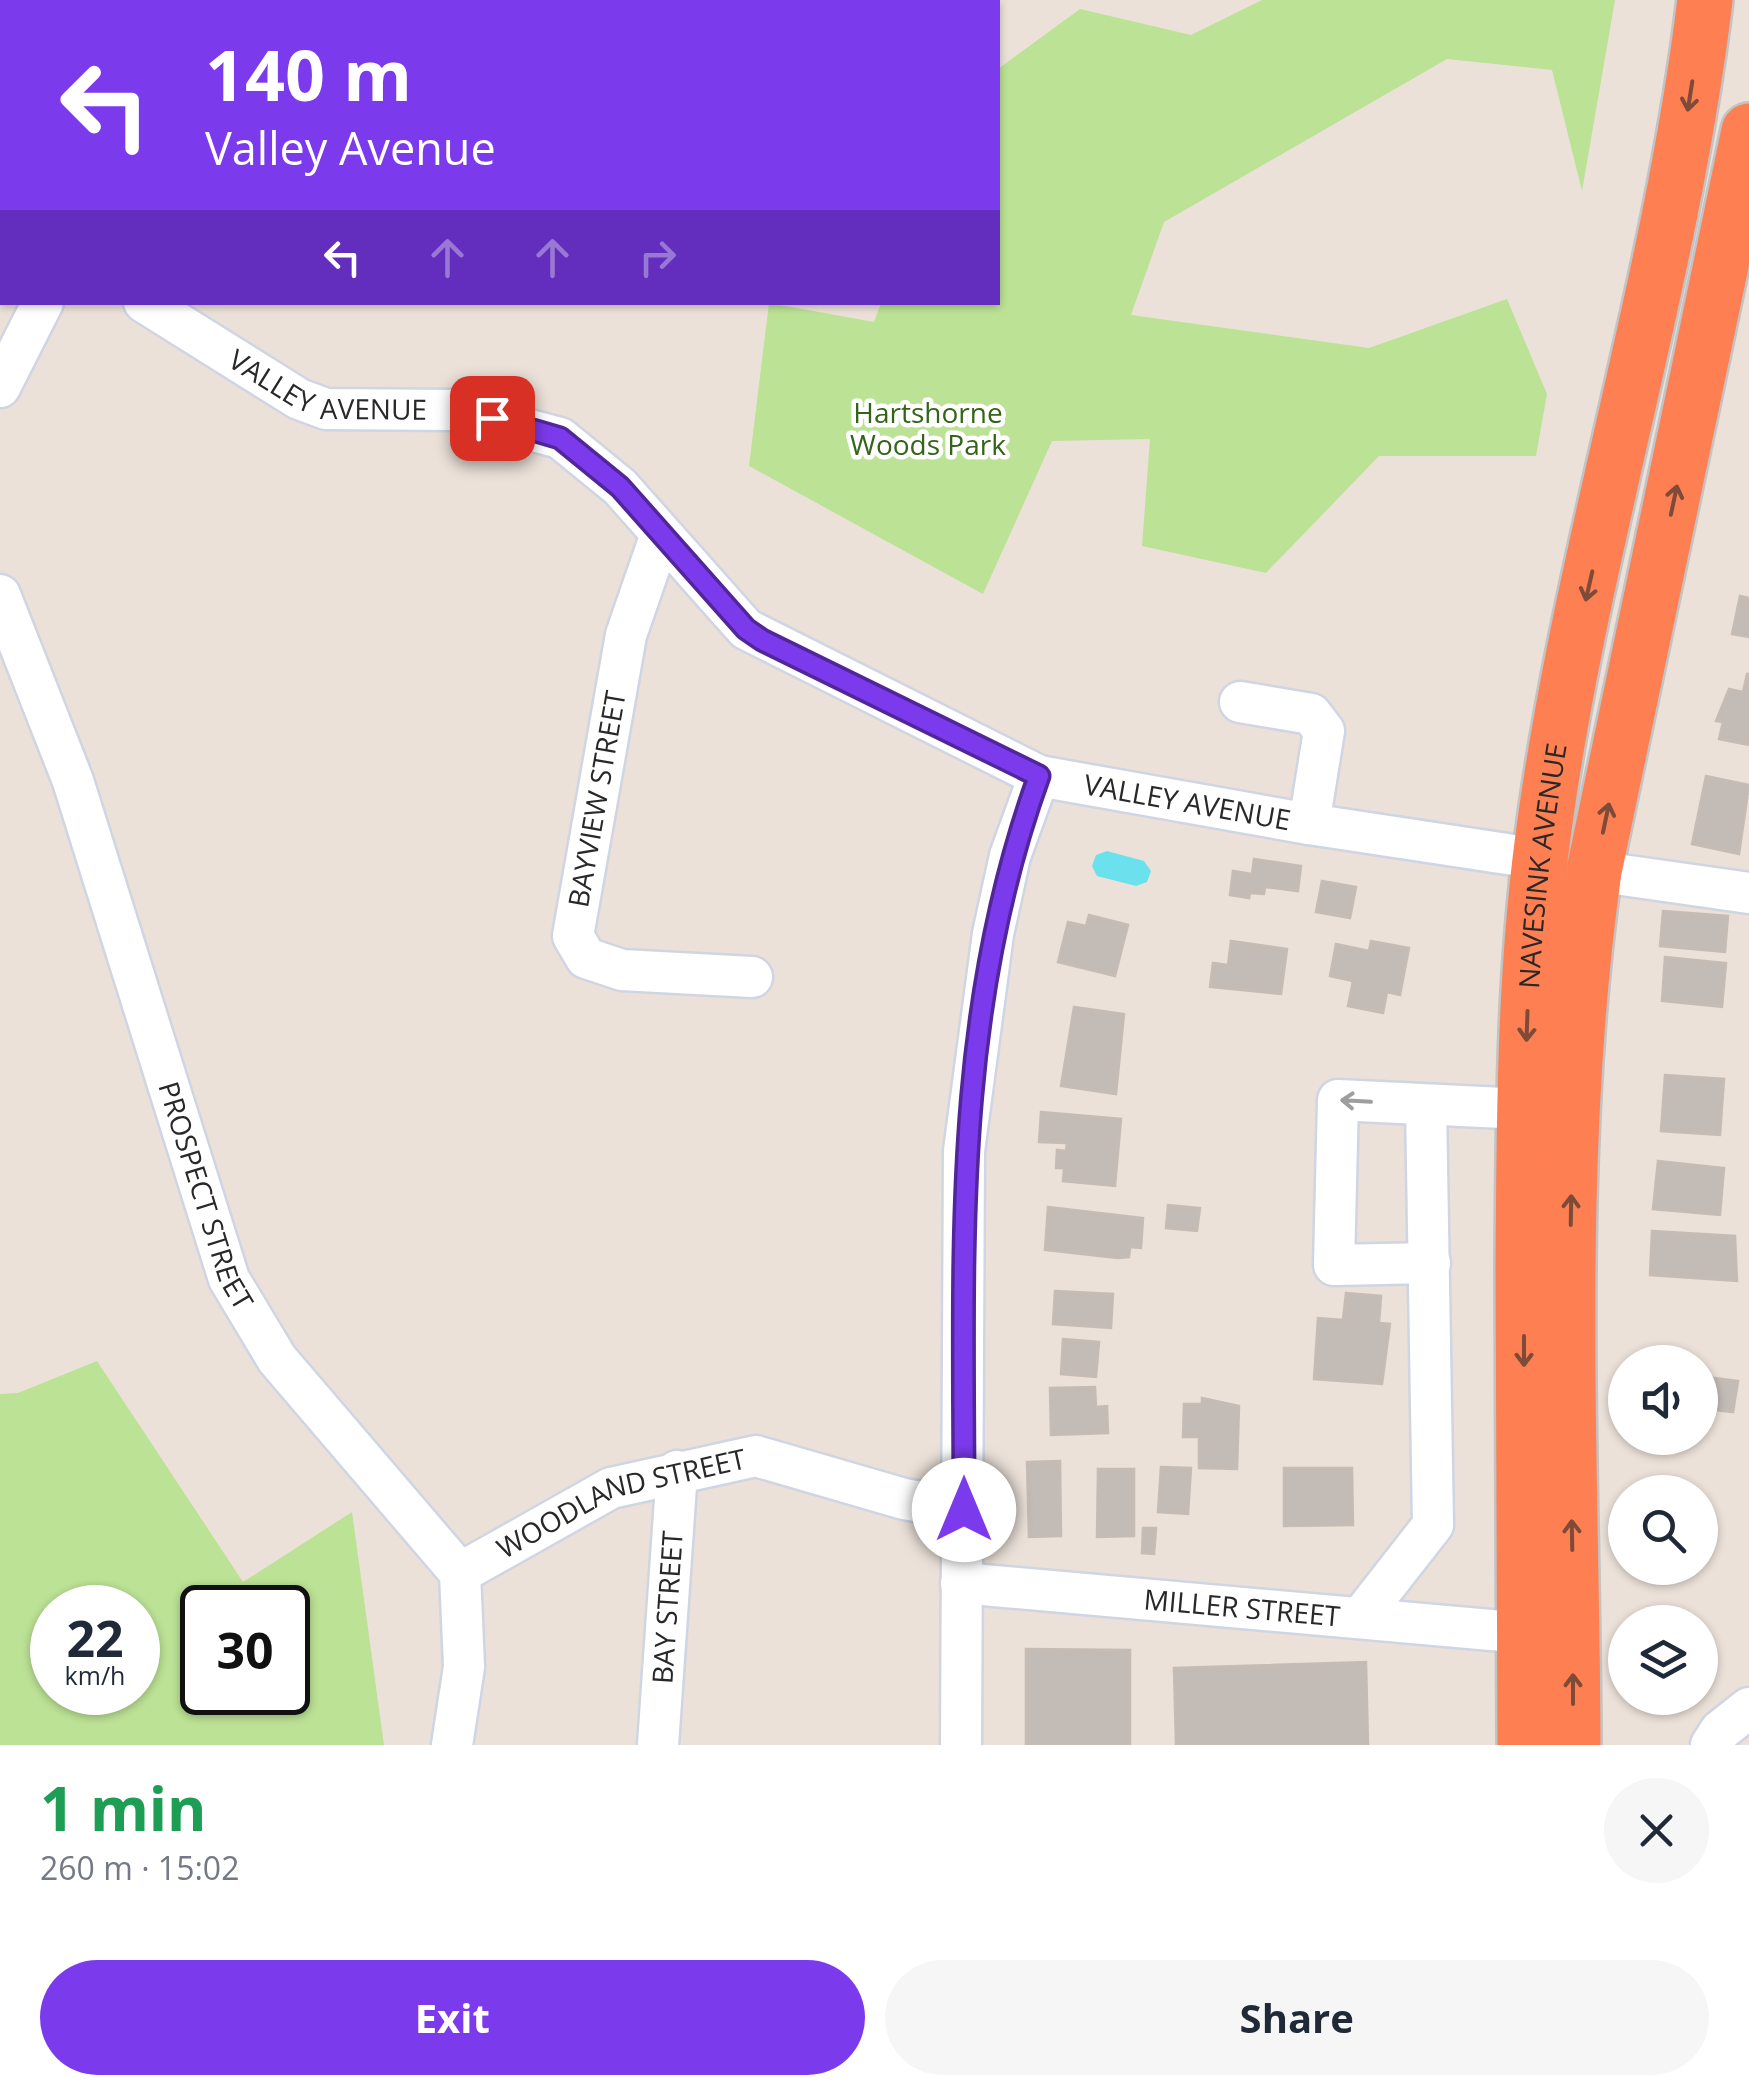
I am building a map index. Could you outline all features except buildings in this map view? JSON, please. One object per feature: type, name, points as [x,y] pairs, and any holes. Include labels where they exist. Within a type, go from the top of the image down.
[{"type":"highway","name":"NAVESINK AVENUE","points":[[1573,1745],[1549,1633],[1524,1110],[1528,982],[1540,859],[1580,627],[1682,148],[1705,0]]},
{"type":"highway","name":"NAVESINK AVENUE","points":[[1525,1745],[1549,1633],[1579,978],[1594,871],[1749,131]]},
{"type":"street","points":[[0,388],[42,305]]},
{"type":"street","name":"VALLEY AVENUE","points":[[149,305],[299,399],[326,409],[454,410],[560,438],[620,487],[746,629],[1039,776],[1309,824],[1540,859]]},
{"type":"street","name":"BAYVIEW STREET","points":[[662,534],[626,635],[573,936],[586,958],[622,970],[752,978]]},
{"type":"street","name":"PROSPECT STREET","points":[[0,595],[73,781],[229,1278],[277,1359],[460,1573]]},
{"type":"street","points":[[1240,702],[1311,714],[1320,722],[1324,731],[1309,824]]},
{"type":"street","points":[[960,1745],[964,1151],[993,934],[1010,856],[1039,776]]},
{"type":"street","points":[[1594,871],[1749,894]]},
{"type":"street","points":[[1430,1263],[1334,1264],[1338,1100],[1524,1110]]},
{"type":"street","points":[[1361,1618],[1433,1525],[1426,1104]]},
{"type":"street","name":"WOODLAND STREET","points":[[460,1573],[611,1488],[756,1456],[904,1499],[964,1510]]},
{"type":"street","name":"BAY STREET","points":[[658,1745],[677,1471]]},
{"type":"street","points":[[452,1745],[464,1667],[460,1573]]},
{"type":"street","name":"MILLER STREET","points":[[961,1582],[1549,1633]]},
{"type":"street","points":[[1711,1745],[1720,1732],[1749,1708]]},
{"type":"green space","name":"Hartshorne Woods Park","points":[[1262,0],[1615,0],[1582,191],[1552,70],[1447,59],[1164,222],[1131,315],[1369,348],[1507,299],[1547,394],[1536,456],[1379,456],[1266,573],[1142,546],[1150,439],[1052,441],[983,594],[749,466],[769,305],[874,322],[880,305],[1000,305],[1000,68],[1080,9],[1191,35]]},
{"type":"green space","points":[[97,1361],[243,1582],[352,1512],[384,1745],[0,1745],[0,1394],[18,1393]]},
{"type":"water","points":[[1107,851],[1144,861],[1151,871],[1147,882],[1136,886],[1097,876],[1092,866],[1096,855]]},
{"type":"route","points":[[492,418],[560,438],[620,487],[746,629],[762,640],[1039,776],[1010,856],[993,934],[964,1151],[964,1510]]}]
